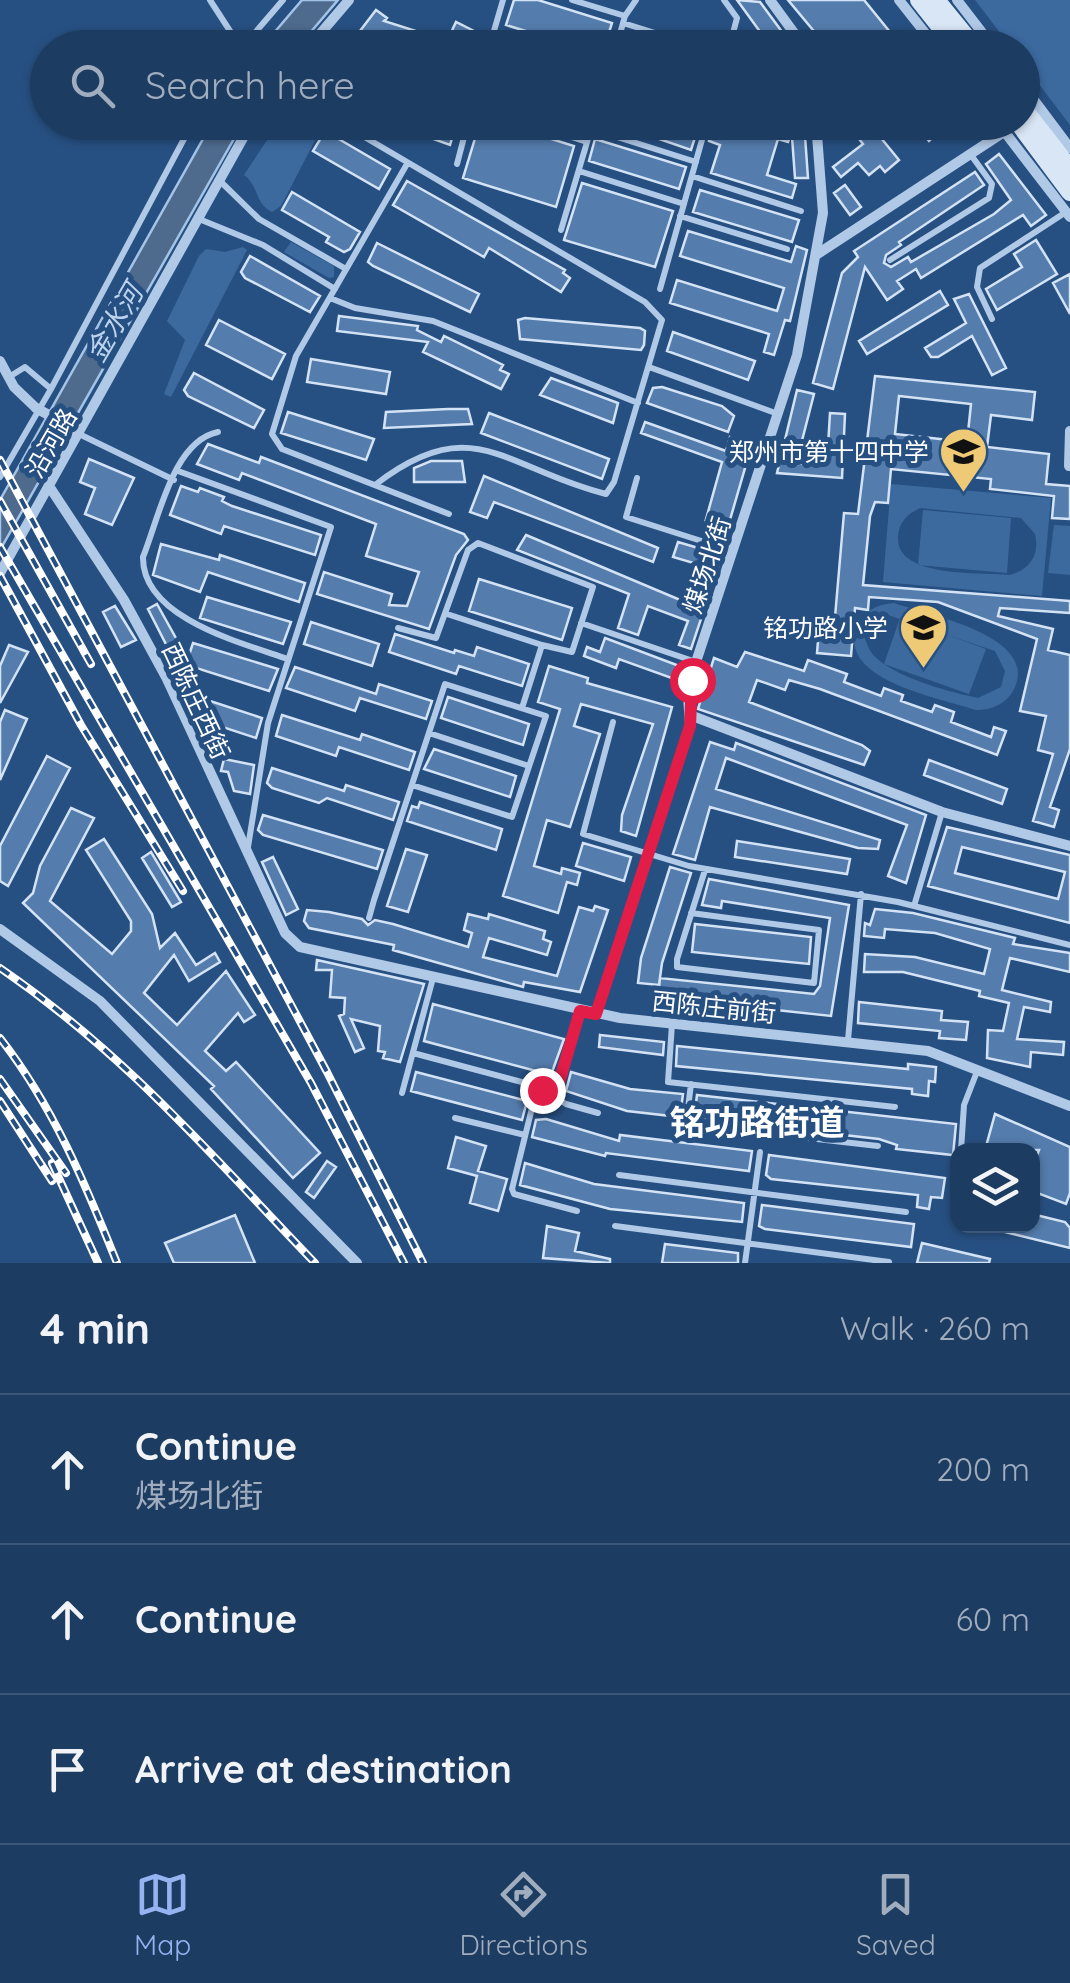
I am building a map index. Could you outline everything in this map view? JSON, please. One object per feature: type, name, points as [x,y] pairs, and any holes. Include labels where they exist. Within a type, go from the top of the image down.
[{"type":"main road","points":[[919,0],[943,30]]},
{"type":"main road","points":[[936,0],[960,30]]},
{"type":"main road","points":[[1040,135],[1069,182]]},
{"type":"main road","points":[[1023,140],[1069,182]]},
{"type":"street","points":[[323,30],[349,0]]},
{"type":"street","points":[[770,0],[792,30]]},
{"type":"street","points":[[898,0],[922,30]]},
{"type":"street","points":[[957,0],[980,30]]},
{"type":"street","points":[[1040,108],[1070,148]]},
{"type":"street","name":"沿河路","points":[[0,573],[242,140]]},
{"type":"street","name":"煤场北街","points":[[596,1014],[690,726],[688,696],[696,662],[797,355],[823,213],[817,140]]},
{"type":"street","points":[[816,255],[987,140]]},
{"type":"street","points":[[1016,140],[1068,215]]},
{"type":"street","points":[[0,361],[36,408],[77,432]]},
{"type":"street","points":[[1069,466],[1070,430]]},
{"type":"street","name":"西陈庄西街","points":[[49,486],[124,600],[166,677],[248,857],[292,941]]},
{"type":"street","points":[[690,715],[942,812],[1070,846]]},
{"type":"street","points":[[0,929],[100,1001],[358,1263]]},
{"type":"street","name":"西陈庄前街","points":[[292,941],[300,947],[596,1014],[928,1051],[1070,1106]]},
{"type":"lane","points":[[210,0],[229,30]]},
{"type":"lane","points":[[257,30],[283,0]]},
{"type":"lane","points":[[495,30],[503,0]]},
{"type":"lane","points":[[572,0],[652,30]]},
{"type":"lane","points":[[621,30],[636,0]]},
{"type":"lane","points":[[724,0],[737,18],[733,30]]},
{"type":"lane","points":[[0,477],[184,140]]},
{"type":"lane","points":[[369,140],[645,302],[662,320],[614,482],[606,494],[459,446],[419,454],[374,485]]},
{"type":"lane","points":[[457,164],[463,140]]},
{"type":"lane","points":[[561,230],[587,142],[581,140]]},
{"type":"lane","points":[[632,140],[696,162]]},
{"type":"lane","points":[[660,288],[702,140]]},
{"type":"lane","points":[[890,260],[989,198],[992,184],[970,154]]},
{"type":"lane","points":[[407,164],[292,365],[272,434],[282,448],[448,514]]},
{"type":"lane","points":[[579,171],[684,204]]},
{"type":"lane","points":[[692,176],[801,211]]},
{"type":"lane","points":[[219,180],[260,218],[346,268]]},
{"type":"lane","points":[[992,318],[978,287],[980,268],[1068,215]]},
{"type":"lane","points":[[680,216],[787,249]]},
{"type":"lane","points":[[198,219],[263,245],[335,289]]},
{"type":"lane","points":[[330,298],[356,308],[432,321],[638,403]]},
{"type":"lane","points":[[9,377],[25,366],[51,389]]},
{"type":"lane","points":[[649,367],[778,414]]},
{"type":"lane","points":[[77,432],[174,480]]},
{"type":"lane","points":[[218,432],[194,442],[178,471],[143,556],[143,572],[153,592],[201,629],[289,659]]},
{"type":"lane","points":[[178,471],[331,527],[268,723],[248,857]]},
{"type":"lane","points":[[637,478],[626,516],[733,551]]},
{"type":"lane","points":[[398,628],[436,638],[468,550],[478,543],[593,587],[572,652],[447,614]]},
{"type":"lane","points":[[582,623],[696,662]]},
{"type":"lane","points":[[522,708],[542,645]]},
{"type":"lane","points":[[369,918],[412,784],[445,684],[546,716],[512,817],[412,784]]},
{"type":"lane","points":[[612,722],[583,834],[705,870],[861,894],[1070,945]]},
{"type":"lane","points":[[429,733],[529,766]]},
{"type":"lane","points":[[914,906],[942,812]]},
{"type":"lane","points":[[691,913],[819,930],[814,983],[676,967],[691,913],[705,870]]},
{"type":"lane","points":[[848,1040],[861,894]]},
{"type":"lane","points":[[402,1092],[433,978]]},
{"type":"lane","points":[[577,1211],[514,1194],[533,1104],[558,1086],[580,1011]]},
{"type":"lane","points":[[672,1023],[666,1078],[895,1107]]},
{"type":"lane","points":[[412,1053],[533,1084],[598,1113]]},
{"type":"lane","points":[[961,1143],[964,1105],[978,1068]]},
{"type":"lane","points":[[691,1084],[686,1124],[878,1146]]},
{"type":"lane","points":[[455,1118],[525,1135]]},
{"type":"lane","points":[[745,1263],[760,1152]]},
{"type":"lane","points":[[619,1174],[906,1212]]},
{"type":"lane","points":[[616,1226],[888,1262]]},
{"type":"shaded area","points":[[975,0],[1070,0],[1070,125],[1040,85],[1040,30],[998,30]]},
{"type":"shaded area","points":[[267,140],[315,140],[281,206],[272,212],[244,175]]},
{"type":"shaded area","points":[[291,242],[334,266],[334,277],[329,278],[284,252]]},
{"type":"shaded area","points":[[243,247],[247,250],[171,397],[164,394],[185,340],[167,321],[199,256],[206,249],[225,252]]},
{"type":"shaded area","points":[[891,484],[1051,498],[1042,596],[883,582]],"holes":[[[920,508],[1021,518],[1035,534],[1035,555],[1028,565],[1009,575],[960,573],[925,566],[901,551],[898,538],[904,520]]]},
{"type":"shaded area","points":[[923,510],[1011,518],[1007,573],[918,565]]},
{"type":"shaded area","points":[[1054,525],[1070,526],[1070,575],[1048,573]]},
{"type":"shaded area","points":[[894,603],[953,621],[995,641],[1010,654],[1018,669],[1012,693],[999,704],[976,710],[917,692],[876,673],[862,661],[855,645],[857,627],[867,613]],"holes":[[[888,615],[995,651],[1005,671],[1001,687],[978,698],[930,685],[893,669],[869,649],[867,637],[874,623]]]},
{"type":"shaded area","points":[[900,618],[986,649],[969,694],[884,664]]},
{"type":"water","points":[[302,0],[338,0],[312,30],[276,30]]},
{"type":"water","name":"金水河","points":[[202,140],[233,140],[0,550],[0,500]]},
{"type":"building","points":[[514,0],[538,0],[612,23],[610,30],[522,30],[506,25]]},
{"type":"building","points":[[737,0],[760,2],[781,30],[759,30]]},
{"type":"building","points":[[788,0],[864,0],[888,30],[813,30]]},
{"type":"building","points":[[376,10],[387,18],[384,21],[412,30],[361,30]]},
{"type":"building","points":[[456,22],[472,30],[452,30]]},
{"type":"building","points":[[320,140],[340,140],[390,169],[379,189],[313,151]]},
{"type":"building","points":[[475,140],[555,140],[574,146],[556,207],[463,178]]},
{"type":"building","points":[[595,140],[598,140],[686,167],[679,189],[589,161]]},
{"type":"building","points":[[662,140],[694,140],[691,150]]},
{"type":"building","points":[[778,140],[767,175],[796,184],[792,198],[711,173],[720,145],[709,141]]},
{"type":"building","points":[[792,140],[805,140],[808,178],[795,178]]},
{"type":"building","points":[[860,140],[883,140],[899,160],[885,172],[880,166],[869,175],[858,163],[841,177],[833,167],[863,144]]},
{"type":"building","points":[[999,154],[1046,215],[1031,226],[1023,215],[921,278],[916,269],[897,281],[903,289],[887,300],[865,267],[833,389],[813,383],[842,273],[858,257],[854,251],[975,172],[984,185],[899,242],[901,245],[886,255],[884,263],[891,267],[908,257],[911,262],[994,214],[1011,200],[986,164]]},
{"type":"building","points":[[407,181],[565,270],[563,273],[570,278],[561,292],[489,248],[484,257],[393,205]]},
{"type":"building","points":[[582,183],[673,211],[655,267],[564,240]]},
{"type":"building","points":[[845,185],[861,207],[850,215],[834,193]]},
{"type":"building","points":[[700,190],[799,220],[792,242],[693,212]]},
{"type":"building","points":[[292,192],[360,232],[350,249],[344,252],[326,242],[329,237],[282,210]]},
{"type":"building","points":[[688,231],[791,262],[796,246],[807,250],[790,321],[785,320],[774,355],[764,352],[769,334],[670,303],[677,280],[777,311],[784,288],[680,256]]},
{"type":"building","points":[[1036,240],[1057,274],[997,310],[986,289],[1022,267],[1014,254]]},
{"type":"building","points":[[377,243],[479,294],[470,312],[373,266],[368,262]]},
{"type":"building","points":[[250,256],[320,296],[310,312],[245,278],[241,272]]},
{"type":"building","points":[[1070,274],[1070,314],[1053,283]]},
{"type":"building","points":[[940,291],[948,305],[867,354],[859,341]]},
{"type":"building","points":[[969,294],[1006,368],[992,375],[972,336],[938,357],[931,357],[925,348],[966,323],[954,299]]},
{"type":"building","points":[[339,316],[418,326],[417,330],[441,342],[444,336],[503,365],[500,370],[509,374],[501,389],[423,352],[428,342],[337,331]]},
{"type":"building","points":[[219,320],[285,354],[272,379],[206,345]]},
{"type":"building","points":[[518,320],[640,328],[645,331],[644,345],[641,350],[520,339]]},
{"type":"building","points":[[673,332],[755,361],[748,380],[667,351]]},
{"type":"building","points":[[311,359],[390,372],[386,394],[307,382]]},
{"type":"building","points":[[194,373],[264,410],[254,428],[188,396],[184,390]]},
{"type":"building","points":[[875,376],[1035,392],[1032,420],[991,415],[987,447],[1049,454],[1046,484],[1070,486],[1070,519],[1052,518],[1054,496],[990,489],[991,479],[891,469],[888,503],[875,502],[870,516],[863,585],[1070,601],[1070,613],[1000,608],[998,616],[1053,629],[1048,650],[1070,655],[1070,749],[1050,807],[1059,810],[1054,827],[1033,821],[1053,754],[1038,750],[1046,716],[1020,711],[1037,639],[938,602],[869,597],[868,610],[855,608],[851,656],[817,653],[820,616],[835,617],[844,513],[858,514]],"holes":[[[899,396],[971,404],[967,442],[895,434]]]},
{"type":"building","points":[[551,378],[618,403],[613,423],[540,395]]},
{"type":"building","points":[[662,387],[722,406],[734,416],[728,432],[647,403],[653,388]]},
{"type":"building","points":[[797,390],[814,394],[796,464],[827,463],[830,413],[845,414],[842,478],[777,473]]},
{"type":"building","points":[[468,409],[472,424],[384,428],[386,412]]},
{"type":"building","points":[[288,412],[374,439],[366,460],[281,433]]},
{"type":"building","points":[[489,413],[609,459],[602,479],[481,433]]},
{"type":"building","points":[[645,422],[726,451],[730,437],[752,444],[725,537],[703,530],[722,462],[641,433]]},
{"type":"building","points":[[208,444],[259,463],[261,457],[464,534],[468,540],[456,555],[429,629],[317,594],[324,572],[392,594],[389,605],[407,606],[419,572],[366,556],[376,524],[242,473],[239,480],[197,464]]},
{"type":"building","points":[[89,459],[134,478],[112,525],[85,514],[95,488],[80,482]]},
{"type":"building","points":[[431,461],[462,461],[465,482],[414,482],[414,468]]},
{"type":"building","points":[[484,476],[658,548],[653,562],[494,502],[487,518],[470,512]]},
{"type":"building","points":[[181,486],[198,492],[200,488],[224,497],[222,501],[232,506],[321,535],[315,555],[224,526],[221,534],[170,515]]},
{"type":"building","points":[[526,535],[704,610],[691,649],[679,645],[688,621],[648,606],[638,635],[618,628],[629,594],[517,550]]},
{"type":"building","points":[[678,542],[722,555],[717,570],[673,557]]},
{"type":"building","points":[[161,544],[219,560],[220,555],[305,583],[299,602],[208,572],[200,592],[153,575]]},
{"type":"building","points":[[479,579],[572,608],[562,640],[469,611]]},
{"type":"building","points":[[207,597],[291,622],[283,644],[200,618]]},
{"type":"building","points":[[157,604],[182,649],[171,654],[148,609]]},
{"type":"building","points":[[115,606],[136,640],[121,647],[103,612]]},
{"type":"building","points":[[311,622],[379,644],[372,666],[304,644]]},
{"type":"building","points":[[395,634],[454,653],[455,650],[474,656],[477,647],[529,664],[522,686],[459,666],[456,674],[389,652]]},
{"type":"building","points":[[605,638],[682,667],[677,680],[619,659],[616,668],[584,656],[587,647],[600,652]]},
{"type":"building","points":[[193,643],[278,669],[269,691],[196,668],[187,661]]},
{"type":"building","points":[[9,645],[28,652],[0,703],[0,666]]},
{"type":"building","points":[[745,652],[804,671],[808,660],[847,674],[844,682],[881,696],[884,688],[903,695],[901,701],[932,712],[935,705],[954,712],[951,722],[991,737],[994,727],[1006,731],[997,755],[820,689],[789,680],[785,690],[757,680],[749,702],[862,745],[870,751],[864,765],[698,709],[714,658],[737,667]]},
{"type":"building","points":[[549,666],[588,678],[587,683],[672,707],[636,836],[621,831],[622,815],[653,724],[581,704],[574,726],[600,734],[570,827],[547,820],[534,866],[561,874],[562,868],[580,873],[577,885],[567,882],[558,913],[503,896],[560,709],[538,702]]},
{"type":"building","points":[[295,667],[376,694],[379,684],[432,701],[426,719],[360,698],[355,711],[286,688]]},
{"type":"building","points":[[448,697],[529,724],[523,745],[441,718]]},
{"type":"building","points":[[204,699],[262,718],[256,738],[198,719]]},
{"type":"building","points":[[5,710],[27,719],[0,780],[0,722]]},
{"type":"building","points":[[282,715],[360,740],[362,734],[415,752],[409,770],[339,747],[336,756],[276,736]]},
{"type":"building","points":[[710,742],[734,750],[736,743],[926,815],[906,883],[888,876],[907,825],[726,758],[716,789],[880,840],[878,849],[858,848],[710,807],[695,860],[673,854]]},
{"type":"building","points":[[434,749],[516,776],[510,797],[424,769]]},
{"type":"building","points":[[47,756],[70,768],[8,886],[0,881],[0,846]]},
{"type":"building","points":[[224,759],[254,765],[250,794],[234,791],[228,772],[221,771]]},
{"type":"building","points":[[929,760],[1007,789],[1002,804],[924,775]]},
{"type":"building","points":[[272,768],[344,791],[346,785],[399,802],[393,820],[327,798],[319,803],[272,788],[267,783]]},
{"type":"building","points":[[420,802],[502,829],[496,850],[407,821],[412,806],[418,808]]},
{"type":"building","points":[[71,808],[94,818],[50,901],[112,954],[131,931],[131,921],[86,850],[104,839],[152,914],[160,948],[175,933],[196,965],[215,953],[220,962],[189,981],[174,955],[144,993],[177,1025],[226,971],[255,1015],[244,1022],[238,1013],[205,1051],[226,1071],[236,1062],[320,1153],[293,1178],[211,1089],[214,1086],[23,903],[33,893],[40,866]]},
{"type":"building","points":[[263,815],[383,850],[377,869],[263,835],[258,830]]},
{"type":"building","points":[[947,827],[1070,855],[1070,923],[928,886]],"holes":[[[962,847],[1065,872],[1058,899],[955,873]]]},
{"type":"building","points":[[737,841],[850,859],[847,874],[735,857]]},
{"type":"building","points":[[583,843],[631,857],[624,881],[576,866]]},
{"type":"building","points":[[406,849],[427,855],[408,912],[387,906]]},
{"type":"building","points":[[151,852],[181,902],[172,907],[142,858]]},
{"type":"building","points":[[273,857],[298,909],[286,915],[262,862]]},
{"type":"building","points":[[670,867],[691,873],[662,963],[659,985],[638,983],[641,958]]},
{"type":"building","points":[[709,879],[849,905],[831,1016],[658,997],[660,978],[814,994],[820,986],[830,918],[722,901],[721,908],[702,905]]},
{"type":"building","points":[[595,906],[608,910],[580,992],[524,982],[523,987],[393,950],[394,945],[309,928],[304,921],[307,910],[329,912],[362,919],[368,925],[375,920],[393,924],[468,947],[472,933],[464,930],[468,914],[488,919],[489,914],[545,931],[543,939],[551,942],[547,955],[489,938],[483,957],[557,976],[579,907],[593,911]]},
{"type":"building","points":[[875,909],[913,913],[1015,938],[1013,944],[1070,953],[1070,972],[1010,958],[1002,990],[1051,1002],[1050,1012],[1024,1007],[1017,1039],[1064,1042],[1063,1055],[1031,1052],[1030,1067],[987,1058],[988,1030],[1003,1031],[1009,1003],[979,996],[980,991],[903,972],[864,972],[865,954],[915,957],[984,974],[990,949],[935,933],[885,929],[884,938],[864,936],[865,923],[870,925]]},
{"type":"building","points":[[695,924],[811,937],[809,964],[692,952]]},
{"type":"building","points":[[317,960],[424,984],[400,1062],[383,1058],[385,1052],[378,1051],[380,1026],[351,1019],[364,1048],[355,1052],[339,1016],[344,1014],[345,998],[330,997],[332,970],[316,970]]},
{"type":"building","points":[[859,1002],[942,1011],[941,1020],[968,1022],[966,1040],[939,1038],[940,1031],[858,1023]]},
{"type":"building","points":[[433,1004],[564,1039],[551,1075],[424,1041]]},
{"type":"building","points":[[600,1035],[664,1042],[663,1055],[599,1047]]},
{"type":"building","points":[[677,1046],[908,1069],[908,1064],[936,1067],[935,1082],[929,1081],[928,1096],[912,1094],[912,1089],[676,1066]]},
{"type":"building","points":[[416,1072],[527,1101],[522,1120],[411,1091]]},
{"type":"building","points":[[571,1072],[630,1089],[683,1094],[680,1117],[627,1111],[566,1091]]},
{"type":"building","points":[[697,1095],[956,1124],[950,1155],[896,1149],[897,1145],[879,1139],[694,1118]]},
{"type":"building","points":[[995,1114],[1070,1147],[1070,1193],[1066,1204],[1040,1194],[1040,1143],[987,1143]]},
{"type":"building","points":[[546,1119],[619,1141],[620,1135],[752,1151],[749,1171],[606,1153],[605,1156],[532,1137],[536,1120]]},
{"type":"building","points":[[456,1137],[486,1146],[478,1171],[507,1179],[498,1211],[470,1203],[477,1176],[448,1168]]},
{"type":"building","points":[[769,1155],[945,1178],[942,1198],[931,1197],[929,1209],[917,1207],[918,1195],[771,1179],[766,1175]]},
{"type":"building","points":[[327,1161],[336,1167],[314,1198],[306,1192]]},
{"type":"building","points":[[525,1163],[594,1184],[744,1203],[742,1222],[610,1209],[520,1185]]},
{"type":"building","points":[[762,1205],[914,1224],[911,1247],[765,1229],[759,1226]]},
{"type":"building","points":[[235,1215],[255,1263],[174,1263],[165,1243]]},
{"type":"building","points":[[1040,1216],[1065,1222],[1070,1228],[1070,1248],[1009,1233],[1040,1233]]},
{"type":"building","points":[[547,1226],[579,1233],[575,1251],[610,1259],[610,1263],[543,1258]]},
{"type":"building","points":[[922,1243],[990,1259],[989,1263],[917,1263]]},
{"type":"building","points":[[665,1244],[738,1253],[738,1263],[662,1263]]},
{"type":"railway","points":[[0,460],[327,1072],[423,1263]]},
{"type":"railway","points":[[0,501],[91,664]]},
{"type":"railway","points":[[0,547],[311,1083],[404,1263]]},
{"type":"railway","points":[[0,576],[81,725],[183,891]]},
{"type":"railway","points":[[0,968],[46,1001],[128,1071],[315,1263]]},
{"type":"railway","points":[[0,1038],[52,1118],[117,1263]]},
{"type":"railway","points":[[0,1079],[66,1173]]},
{"type":"railway","points":[[0,1101],[52,1181]]},
{"type":"railway","points":[[52,1163],[98,1263]]},
{"type":"place","name":"郑州市第十四中学","points":[[964,494]]},
{"type":"place","name":"铭功路小学","points":[[923,670]]},
{"type":"district","name":"铭功路街道","points":[[757,1123]]},
{"type":"route","points":[[542,1090],[550,1094],[558,1086],[580,1011],[596,1014],[690,726],[688,696],[692,680]]}]
